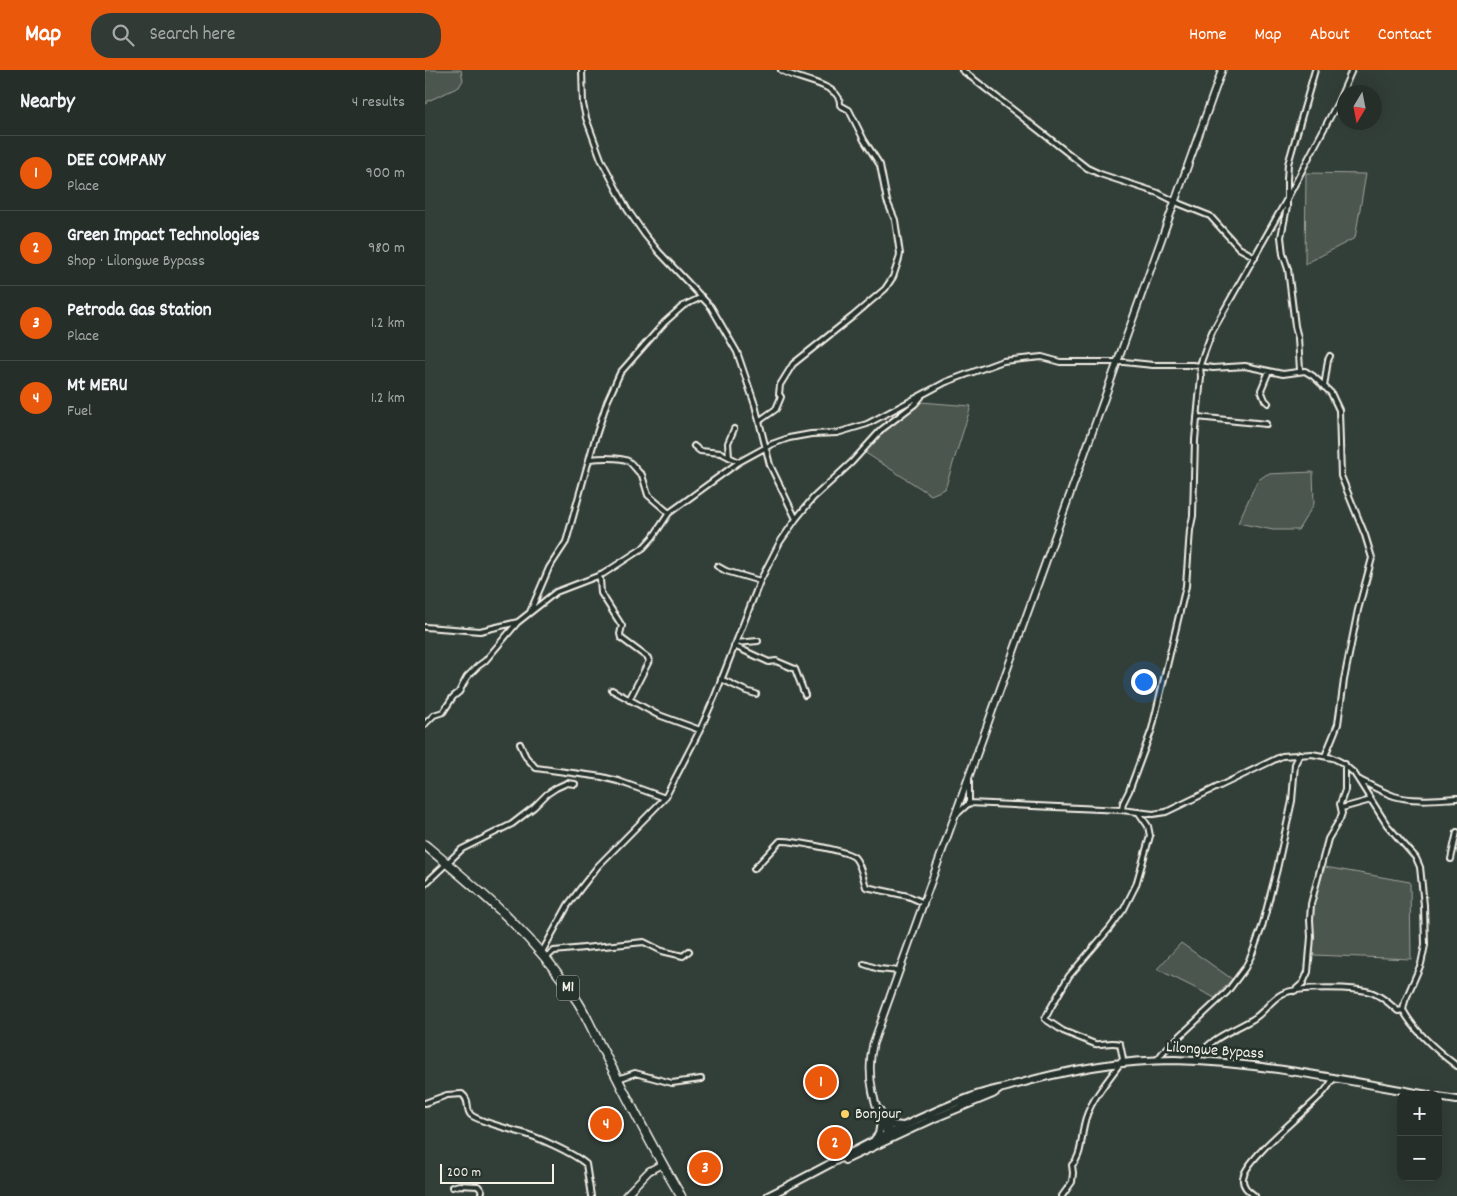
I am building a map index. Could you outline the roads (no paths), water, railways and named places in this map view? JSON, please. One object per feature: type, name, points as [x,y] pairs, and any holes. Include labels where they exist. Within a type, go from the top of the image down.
[{"type":"highway","name":"M1","points":[[426,847],[502,910],[544,955],[577,1002],[619,1079],[662,1165],[675,1196]]},
{"type":"highway","name":"M1","points":[[662,1165],[681,1196]]},
{"type":"main road","points":[[890,1136],[873,1095],[869,1070],[871,1054],[899,971],[1222,70]]},
{"type":"main road","name":"Lilongwe Bypass","points":[[824,1168],[839,1163],[890,1136],[905,1125],[971,1096],[1060,1073],[1120,1063],[1195,1061],[1231,1063],[1404,1091]]},
{"type":"main road","name":"Lilongwe Bypass","points":[[768,1196],[865,1145],[993,1094],[1000,1089]]},
{"type":"main road","points":[[1442,1098],[1457,1100]]},
{"type":"main road","points":[[884,1121],[896,1126],[905,1125]]},
{"type":"main road","points":[[865,1145],[879,1134],[884,1121]]},
{"type":"main road","points":[[625,1196],[649,1170],[662,1165]]},
{"type":"street","points":[[581,70],[583,104],[594,142],[624,202],[645,235],[659,252],[718,316],[737,352],[759,421],[769,465],[795,519]]},
{"type":"street","points":[[759,421],[776,409],[781,397],[779,394],[780,385],[793,364],[852,318],[885,289],[896,270],[900,254],[895,220],[887,201],[880,165],[863,140],[849,110],[840,105],[838,96],[832,91],[821,85],[790,76],[781,70]]},
{"type":"street","points":[[962,70],[1087,168],[1158,193],[1210,216],[1239,248],[1255,258]]},
{"type":"street","points":[[1300,370],[1289,269],[1283,254],[1281,237],[1287,200],[1288,164],[1315,70]]},
{"type":"street","points":[[1122,810],[1152,729],[1187,586],[1190,530],[1193,516],[1195,440],[1201,377],[1200,366],[1212,332],[1287,200],[1338,102],[1352,70]]},
{"type":"street","points":[[530,613],[549,568],[567,542],[604,409],[625,366],[665,322],[683,306],[702,297]]},
{"type":"street","points":[[1324,387],[1328,360],[1331,356]]},
{"type":"street","points":[[425,724],[434,715],[443,712],[453,697],[459,692],[467,677],[477,666],[485,661],[518,622],[556,592],[598,576],[647,544],[669,513],[739,462],[789,438],[811,434],[837,433],[867,424],[923,396],[946,382],[981,368],[1011,359],[1034,357],[1060,362],[1118,362],[1225,368],[1245,366],[1283,374],[1300,370],[1308,372],[1334,399],[1339,410],[1342,478],[1365,535],[1371,558],[1343,680],[1337,724],[1325,756]]},
{"type":"street","points":[[1268,402],[1265,400],[1261,390],[1269,371]]},
{"type":"street","points":[[544,955],[568,905],[585,882],[665,798],[700,730],[759,581],[795,519],[813,498],[852,462],[881,430],[923,396]]},
{"type":"street","points":[[1197,417],[1266,424]]},
{"type":"street","points":[[729,457],[728,443],[734,429]]},
{"type":"street","points":[[694,446],[700,451],[721,453],[739,462]]},
{"type":"street","points":[[590,459],[626,460],[636,468],[639,474],[643,475],[648,496],[669,513]]},
{"type":"street","points":[[717,566],[726,571],[759,581]]},
{"type":"street","points":[[598,576],[601,593],[622,626],[621,638],[648,658],[649,661],[629,700]]},
{"type":"street","points":[[425,627],[480,631],[518,622]]},
{"type":"street","points":[[735,645],[758,641]]},
{"type":"street","points":[[735,645],[769,662],[776,661],[795,669],[805,695]]},
{"type":"street","points":[[721,679],[756,694]]},
{"type":"street","points":[[612,690],[629,700],[645,706],[656,714],[700,730]]},
{"type":"street","points":[[520,744],[526,758],[536,768],[610,779],[665,798]]},
{"type":"street","points":[[969,802],[1122,810],[1158,814],[1222,787],[1282,756],[1300,754],[1325,756],[1345,764],[1358,778],[1394,835],[1416,858],[1420,867],[1425,945],[1421,964],[1403,1010],[1408,1020],[1445,1057],[1457,1066]]},
{"type":"street","points":[[1156,1061],[1164,1051],[1227,992],[1245,968],[1252,954],[1262,927],[1277,869],[1292,801],[1295,764],[1300,754]]},
{"type":"street","points":[[1294,991],[1303,983],[1308,972],[1311,904],[1328,839],[1340,819],[1342,808],[1340,804],[1345,790],[1345,764]]},
{"type":"street","points":[[955,816],[969,802],[969,776]]},
{"type":"street","points":[[1358,778],[1385,792],[1403,798],[1457,798]]},
{"type":"street","points":[[425,884],[462,849],[512,824],[547,794],[557,788],[567,783],[575,784]]},
{"type":"street","points":[[1342,808],[1371,800]]},
{"type":"street","points":[[1063,1196],[1072,1182],[1072,1165],[1078,1158],[1086,1117],[1096,1098],[1123,1059],[1119,1044],[1113,1042],[1100,1045],[1095,1044],[1063,1031],[1045,1019],[1049,1008],[1069,976],[1110,928],[1124,908],[1136,885],[1150,836],[1149,826],[1139,813]]},
{"type":"street","points":[[1451,859],[1457,832]]},
{"type":"street","points":[[755,868],[780,841],[829,849],[848,853],[856,858],[866,887],[908,896],[924,903]]},
{"type":"street","points":[[544,955],[554,951],[644,942],[662,951],[683,956],[689,951]]},
{"type":"street","points":[[864,964],[879,969],[899,971]]},
{"type":"street","points":[[1195,1061],[1212,1041],[1259,1015],[1270,1002],[1280,995],[1294,991],[1360,990],[1374,994],[1398,1011],[1403,1010]]},
{"type":"street","points":[[619,1079],[635,1073],[672,1083],[701,1079]]},
{"type":"street","points":[[1255,1196],[1247,1190],[1243,1183],[1246,1170],[1292,1120],[1322,1094],[1333,1079]]},
{"type":"street","points":[[425,1103],[447,1095],[462,1094],[467,1099],[472,1116],[500,1127],[532,1136],[571,1154],[586,1164],[591,1196]]},
{"type":"street","points":[[452,1187],[478,1186],[481,1191],[479,1196]]},
{"type":"place","name":"DEE COMPANY","points":[[821,1082]]},
{"type":"place","name":"Bonjour","points":[[845,1114]]},
{"type":"place","name":"Mt MERU","points":[[606,1124]]},
{"type":"place","name":"Green Impact Technologies","points":[[835,1143]]},
{"type":"place","name":"Petroda Gas Station","points":[[705,1168]]}]
